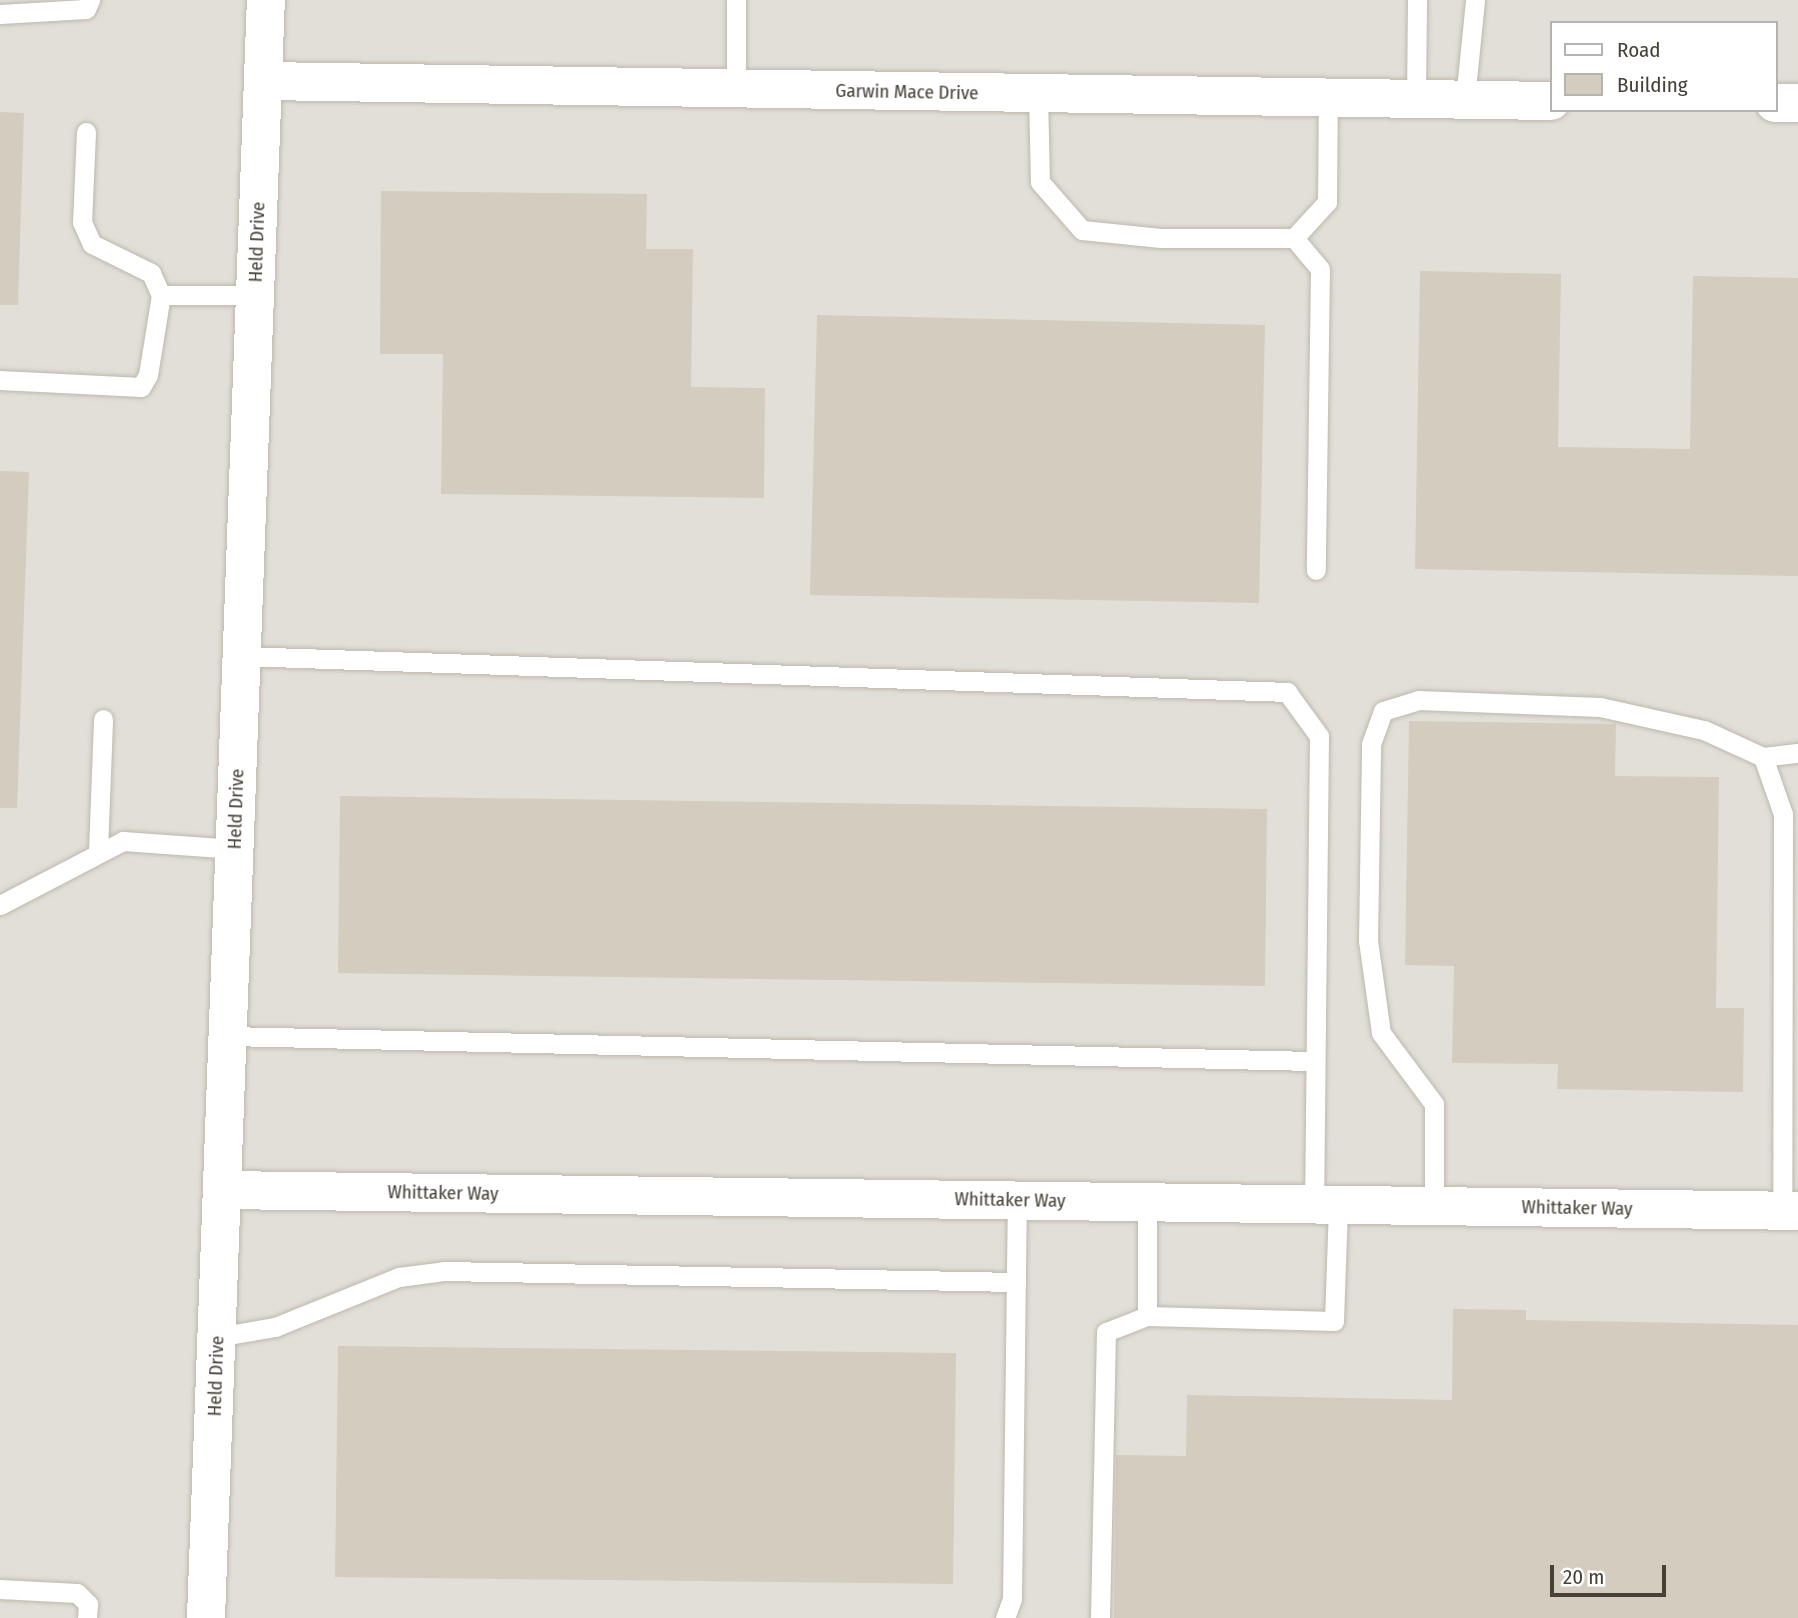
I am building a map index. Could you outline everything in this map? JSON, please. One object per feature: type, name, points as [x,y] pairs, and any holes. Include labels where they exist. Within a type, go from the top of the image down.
[{"type":"street","name":"Held Drive","points":[[206,1618],[266,0]]},
{"type":"street","name":"Garwin Mace Drive","points":[[263,81],[1549,101]]},
{"type":"street","points":[[1777,103],[1798,103]]},
{"type":"street","name":"Whittaker Way","points":[[222,1190],[1790,1211]]},
{"type":"lane","points":[[0,14],[86,9],[90,0]]},
{"type":"lane","points":[[736,0],[736,88]]},
{"type":"lane","points":[[1416,98],[1418,0]]},
{"type":"lane","points":[[1465,99],[1475,0]]},
{"type":"lane","points":[[1038,94],[1040,182],[1082,230],[1161,238],[1294,238],[1327,202],[1328,96]]},
{"type":"lane","points":[[0,380],[141,387],[148,374],[160,295],[151,273],[92,244],[82,222],[86,132]]},
{"type":"lane","points":[[1294,238],[1320,269],[1316,570]]},
{"type":"lane","points":[[160,295],[255,295]]},
{"type":"lane","points":[[242,656],[1287,692],[1319,736],[1315,1061],[1334,1321],[1147,1316],[1106,1332],[1100,1618]]},
{"type":"lane","points":[[1434,1206],[1434,1104],[1381,1033],[1368,941],[1371,744],[1383,710],[1418,700],[1600,707],[1704,730],[1763,757],[1798,753]]},
{"type":"lane","points":[[98,851],[103,719]]},
{"type":"lane","points":[[1763,757],[1783,814],[1790,1211]]},
{"type":"lane","points":[[0,905],[98,851],[122,841],[235,849]]},
{"type":"lane","points":[[228,1036],[1315,1061]]},
{"type":"lane","points":[[1005,1618],[1012,1599],[1017,1200]]},
{"type":"lane","points":[[1147,1202],[1147,1316]]},
{"type":"lane","points":[[217,1337],[275,1327],[399,1277],[444,1271],[1016,1282]]},
{"type":"lane","points":[[0,1589],[77,1593],[88,1604],[88,1618]]},
{"type":"shaded area","points":[[0,0],[1798,0],[1798,1618],[0,1618]]},
{"type":"building","points":[[0,112],[24,113],[18,305],[0,305]]},
{"type":"building","points":[[381,191],[647,194],[646,249],[693,249],[691,387],[765,388],[764,498],[441,494],[443,354],[380,354]]},
{"type":"building","points":[[1420,271],[1561,274],[1558,447],[1690,449],[1693,276],[1798,278],[1798,576],[1415,569]]},
{"type":"building","points":[[817,315],[1265,325],[1259,603],[810,595]]},
{"type":"building","points":[[0,471],[29,472],[17,808],[0,808]]},
{"type":"building","points":[[1409,721],[1616,724],[1615,776],[1719,777],[1716,1008],[1744,1008],[1743,1092],[1557,1089],[1558,1064],[1452,1063],[1454,966],[1405,965]]},
{"type":"building","points":[[340,796],[1267,809],[1265,986],[338,973]]},
{"type":"building","points":[[1453,1309],[1526,1310],[1526,1320],[1798,1325],[1798,1618],[1114,1618],[1116,1455],[1186,1456],[1187,1395],[1452,1400]]},
{"type":"building","points":[[338,1346],[956,1353],[953,1584],[335,1577]]}]
